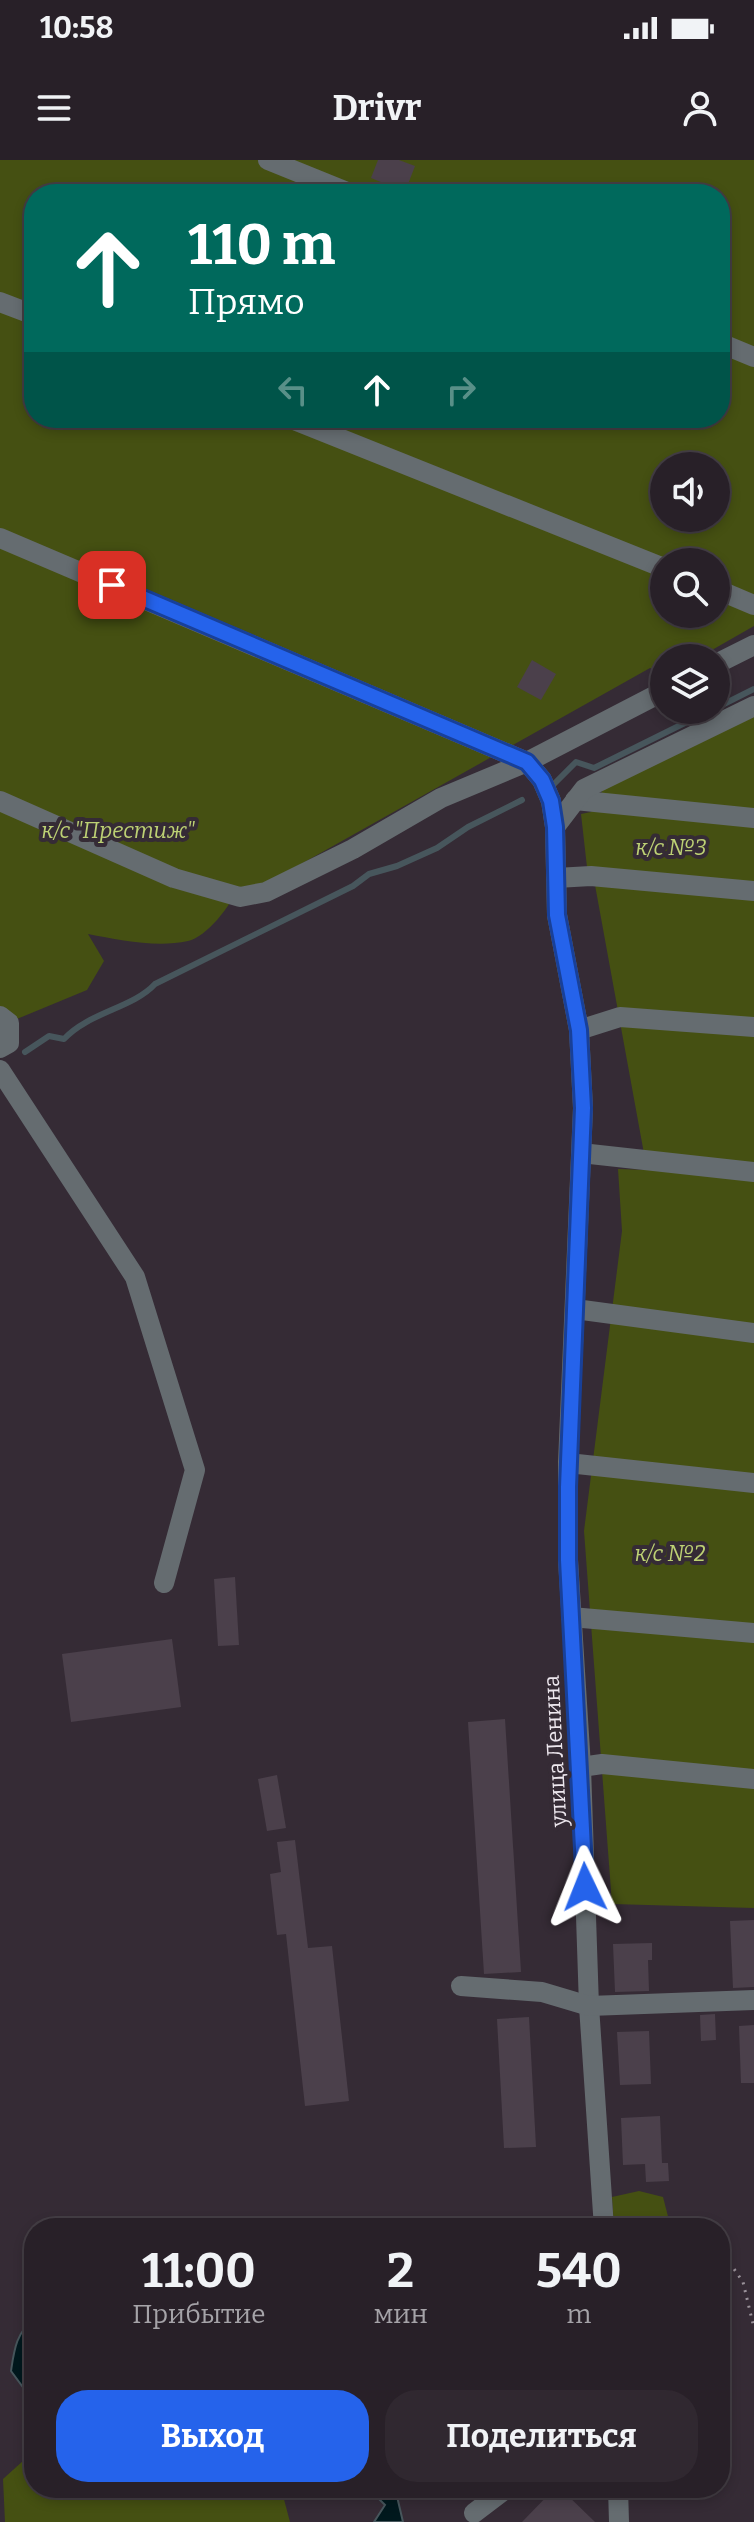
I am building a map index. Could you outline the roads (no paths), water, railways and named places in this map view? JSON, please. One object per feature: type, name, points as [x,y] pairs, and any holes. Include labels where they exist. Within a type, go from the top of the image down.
[{"type":"street","points":[[268,160],[327,184]]},
{"type":"street","points":[[0,302],[24,311]]},
{"type":"street","points":[[730,347],[754,357]]},
{"type":"street","points":[[314,428],[650,562]]},
{"type":"street","points":[[0,538],[527,762]]},
{"type":"street","points":[[730,595],[754,605]]},
{"type":"street","points":[[730,657],[754,645]]},
{"type":"street","points":[[0,801],[174,878],[240,897],[266,892],[353,849],[441,798],[527,762],[650,698]]},
{"type":"street","points":[[555,827],[584,789],[754,706]]},
{"type":"street","name":"улица Ленина","points":[[527,762],[542,780],[551,801],[555,827],[557,915],[579,1030],[583,1108],[568,1463],[568,1560],[581,1767],[589,2006],[603,2218]]},
{"type":"street","points":[[575,800],[754,818]]},
{"type":"street","points":[[556,878],[591,876],[754,891]]},
{"type":"street","points":[[0,1016],[9,1023],[9,1043],[0,1048]]},
{"type":"street","points":[[579,1030],[620,1017],[754,1027]]},
{"type":"street","points":[[0,1070],[135,1277],[195,1470],[164,1583]]},
{"type":"street","points":[[581,1153],[754,1172]]},
{"type":"street","points":[[575,1309],[754,1333]]},
{"type":"street","points":[[568,1463],[754,1483]]},
{"type":"street","points":[[571,1617],[754,1633]]},
{"type":"street","points":[[581,1767],[602,1764],[754,1779]]},
{"type":"street","points":[[461,1986],[542,1992],[589,2006],[754,2000]]},
{"type":"street","points":[[474,2513],[494,2498]]},
{"type":"street","points":[[618,2498],[619,2522]]},
{"type":"water","points":[[24,2330],[24,2389],[11,2371]]},
{"type":"water","points":[[378,2498],[397,2498],[403,2522],[374,2522],[385,2505]]},
{"type":"waterway","points":[[730,701],[754,689]]},
{"type":"waterway","points":[[554,784],[576,762],[594,768],[683,724]]},
{"type":"waterway","points":[[25,1052],[49,1036],[64,1039],[86,1022],[135,999],[155,984],[353,886],[369,874],[397,866],[437,848],[468,827],[522,800]]},
{"type":"park label","name":"к/с \"Престиж\"","points":[[118,830]]},
{"type":"park label","name":"к/с №3","points":[[671,847]]},
{"type":"park label","name":"к/с №2","points":[[670,1553]]}]
